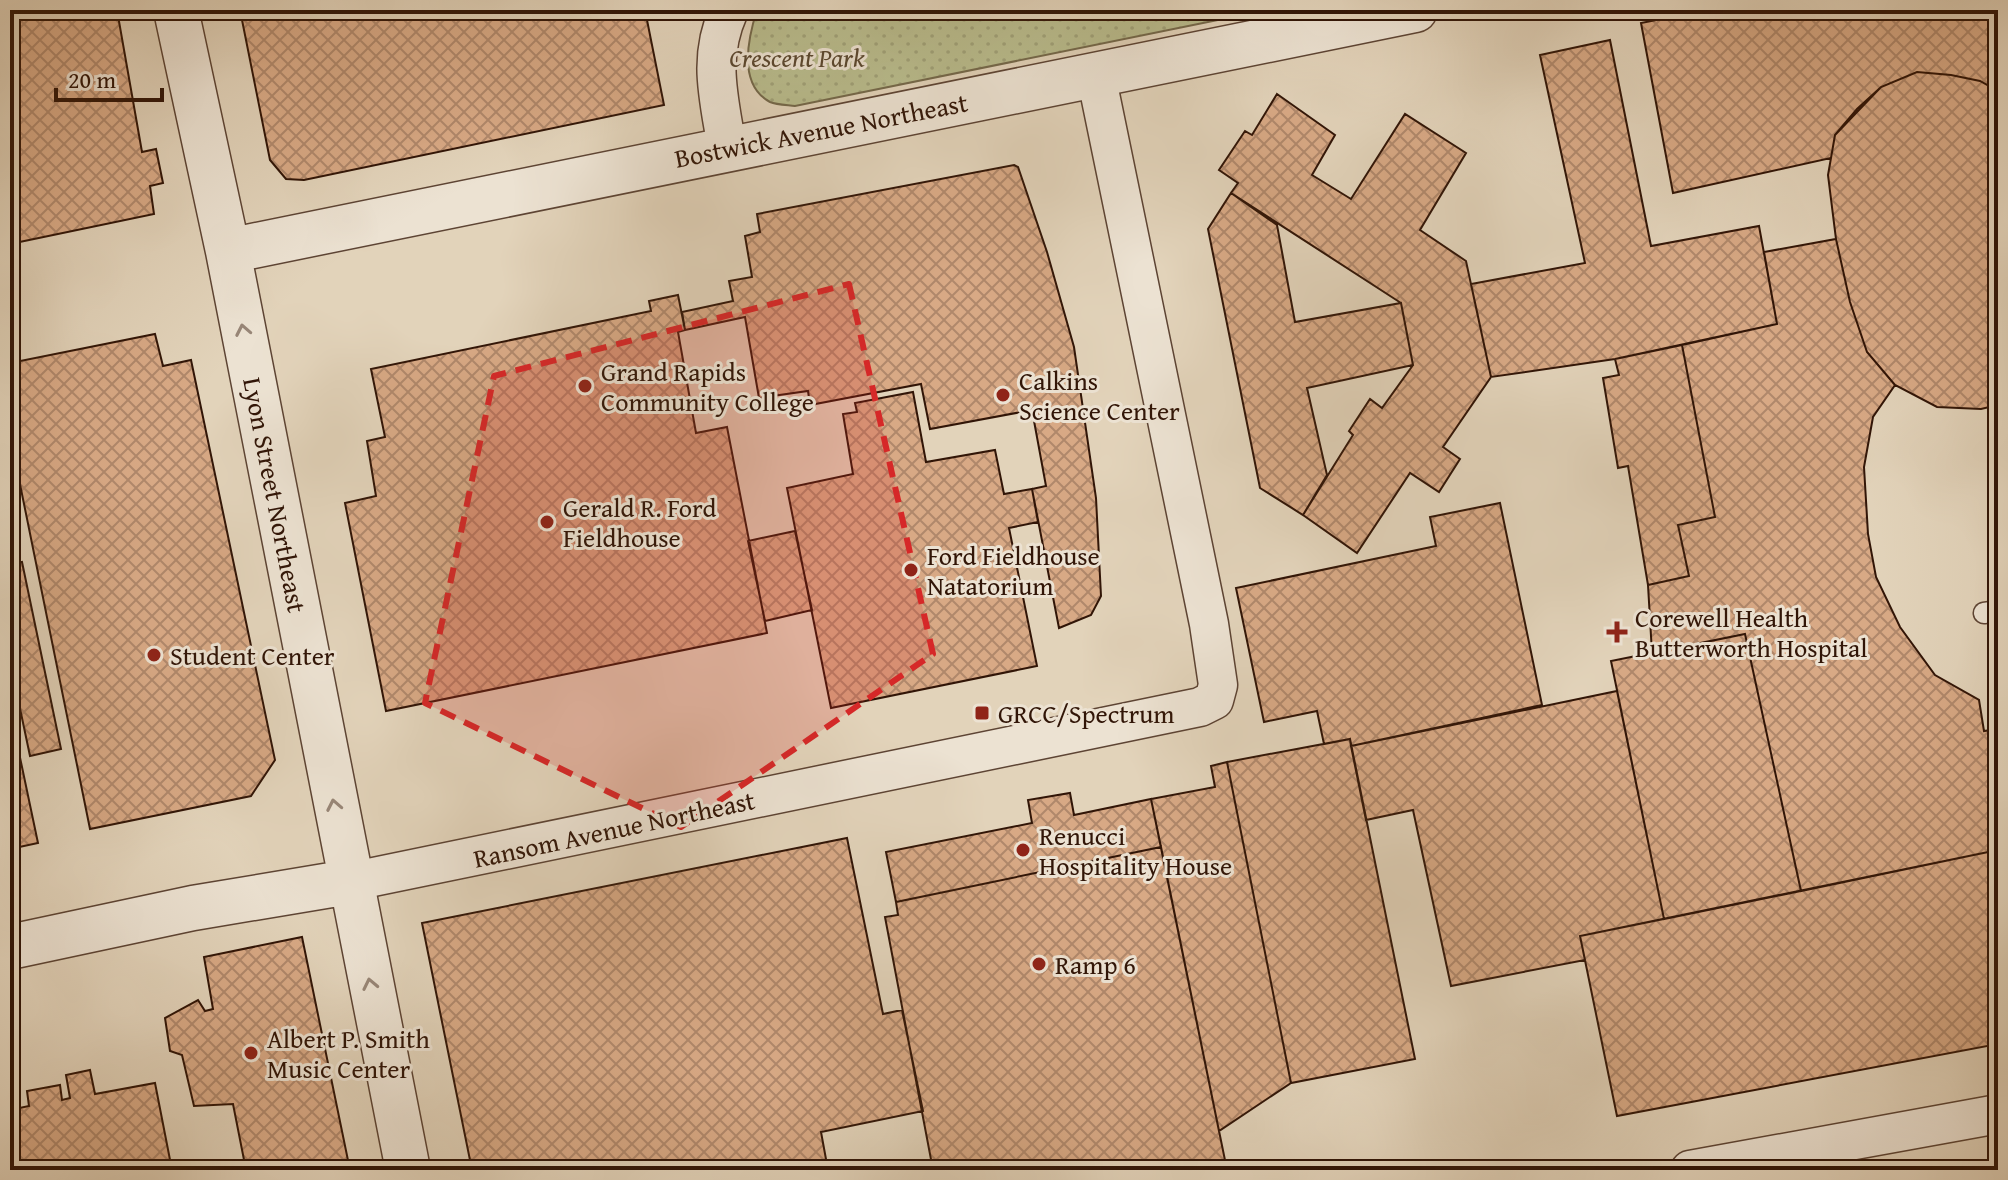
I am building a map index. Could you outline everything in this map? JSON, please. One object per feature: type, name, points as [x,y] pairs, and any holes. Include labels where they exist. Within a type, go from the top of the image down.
[{"type":"street","name":"Lyon Street Northeast","points":[[176,10],[228,251],[349,882],[408,1170]]},
{"type":"street","points":[[727,148],[714,76],[719,31],[729,10]]},
{"type":"street","name":"Bostwick Avenue Northeast","points":[[228,251],[1415,10]]},
{"type":"street","name":"Ransom Avenue Northeast","points":[[11,942],[349,882],[1200,707],[1214,700],[1218,685],[1209,624],[1096,75]]},
{"type":"street","points":[[1690,1170],[1998,1114]]},
{"type":"highlighted area","points":[[849,284],[933,654],[681,827],[425,703],[494,376]]},
{"type":"green space","name":"Crescent Park","points":[[757,10],[1267,10],[795,106],[770,102],[753,84],[748,47]]},
{"type":"building","points":[[10,10],[117,10],[142,152],[156,149],[163,183],[150,186],[154,214],[10,244]]},
{"type":"building","points":[[240,10],[645,10],[664,105],[304,180],[286,179],[270,160]]},
{"type":"building","points":[[1707,10],[1998,10],[1998,91],[1980,81],[1917,72],[1881,87],[1857,109],[1835,135],[1831,158],[1673,193],[1641,23]]},
{"type":"building","points":[[1610,40],[1651,246],[1759,226],[1777,324],[1615,359],[1491,377],[1471,284],[1585,263],[1540,55]]},
{"type":"building","points":[[1917,72],[1980,81],[1998,91],[1998,405],[1981,409],[1937,407],[1895,385],[1867,352],[1850,302],[1836,239],[1828,175],[1835,135],[1881,87]]},
{"type":"building","points":[[1277,94],[1335,135],[1312,175],[1351,199],[1405,114],[1466,153],[1420,230],[1466,261],[1491,377],[1443,447],[1460,459],[1439,492],[1410,473],[1357,553],[1303,515],[1353,435],[1349,431],[1370,399],[1382,408],[1413,365],[1401,303],[1231,193],[1238,183],[1219,170],[1245,131],[1252,135]]},
{"type":"building","name":"Calkins Science Center","points":[[1014,165],[1018,167],[1047,252],[1074,347],[1096,498],[1101,596],[1091,615],[1059,628],[1032,489],[1046,486],[1032,410],[930,429],[921,384],[810,405],[808,391],[759,398],[745,317],[685,330],[682,312],[733,301],[729,281],[752,277],[745,236],[760,232],[757,214]]},
{"type":"building","points":[[1231,193],[1277,225],[1295,322],[1401,303],[1413,365],[1307,388],[1327,475],[1303,515],[1260,488],[1208,229]]},
{"type":"building","points":[[1836,239],[1850,302],[1867,352],[1895,385],[1873,417],[1864,467],[1868,534],[1876,577],[1900,627],[1935,675],[1979,700],[1984,731],[1998,729],[1998,850],[1801,891],[1745,634],[1652,653],[1648,585],[1689,576],[1678,525],[1715,517],[1682,345],[1777,324],[1764,252]]},
{"type":"building","name":"Gerald R. Ford Fieldhouse","points":[[678,295],[685,330],[678,332],[696,433],[727,427],[767,633],[386,711],[345,503],[376,496],[367,441],[385,437],[371,369],[651,311],[649,301]]},
{"type":"building","name":"Student Center","points":[[155,334],[163,366],[191,360],[275,760],[251,796],[90,829],[10,435],[10,363]]},
{"type":"building","points":[[1682,345],[1715,517],[1678,525],[1689,576],[1648,585],[1628,466],[1618,468],[1603,378],[1619,375],[1615,359]]},
{"type":"building","name":"Ford Fieldhouse Natatorium","points":[[913,392],[926,462],[995,450],[1004,494],[1032,489],[1038,522],[1009,528],[1037,666],[831,708],[787,488],[853,474],[843,414],[857,412],[855,403]]},
{"type":"building","points":[[1500,503],[1542,705],[1351,746],[1350,739],[1324,744],[1317,711],[1264,722],[1236,588],[1436,546],[1430,517]]},
{"type":"building","points":[[795,531],[812,610],[765,621],[748,541]]},
{"type":"building","points":[[22,562],[61,749],[30,756],[10,661],[10,564]]},
{"type":"building","points":[[1745,634],[1801,891],[1664,919],[1611,661]]},
{"type":"building","points":[[1617,691],[1664,919],[1580,936],[1585,960],[1451,986],[1413,810],[1366,820],[1351,746]]},
{"type":"building","points":[[10,710],[38,843],[10,849]]},
{"type":"building","points":[[10,710],[38,843],[10,849]]},
{"type":"building","points":[[1350,739],[1415,1059],[1291,1083],[1227,762]]},
{"type":"building","points":[[1227,762],[1291,1083],[1219,1131],[1151,799],[1215,787],[1211,766]]},
{"type":"building","name":"Renucci Hospitality House","points":[[1070,793],[1074,815],[1151,799],[1161,847],[896,902],[886,852],[1032,823],[1028,800]]},
{"type":"building","points":[[847,838],[883,1014],[902,1010],[923,1111],[821,1132],[828,1170],[472,1170],[422,923]]},
{"type":"building","name":"Ramp 6","points":[[1161,847],[1227,1170],[933,1170],[885,917],[898,915],[896,902]]},
{"type":"building","points":[[1998,850],[1998,1044],[1617,1116],[1580,936]]},
{"type":"building","name":"Albert P. Smith Music Center","points":[[302,937],[350,1170],[246,1170],[233,1104],[194,1106],[182,1055],[170,1051],[165,1018],[198,1000],[205,1011],[213,1009],[204,957]]},
{"type":"building","points":[[90,1070],[95,1094],[155,1083],[172,1170],[10,1170],[10,1110],[29,1106],[27,1091],[60,1085],[62,1100],[70,1098],[66,1075]]},
{"type":"building","points":[[1998,1161],[1998,1170],[1954,1170],[1954,1167]]},
{"type":"place","name":"Grand Rapids Community College","points":[[585,386]]},
{"type":"place","name":"Calkins Science Center","points":[[1003,395]]},
{"type":"place","name":"Gerald R. Ford Fieldhouse","points":[[547,522]]},
{"type":"place","name":"Ford Fieldhouse Natatorium","points":[[911,570]]},
{"type":"place","name":"Corewell Health Butterworth Hospital","points":[[1617,632]]},
{"type":"place","name":"Student Center","points":[[154,655]]},
{"type":"place","name":"GRCC/Spectrum","points":[[982,713]]},
{"type":"place","name":"Renucci Hospitality House","points":[[1023,850]]},
{"type":"place","name":"Ramp 6","points":[[1039,964]]},
{"type":"place","name":"Albert P. Smith Music Center","points":[[251,1053]]}]
